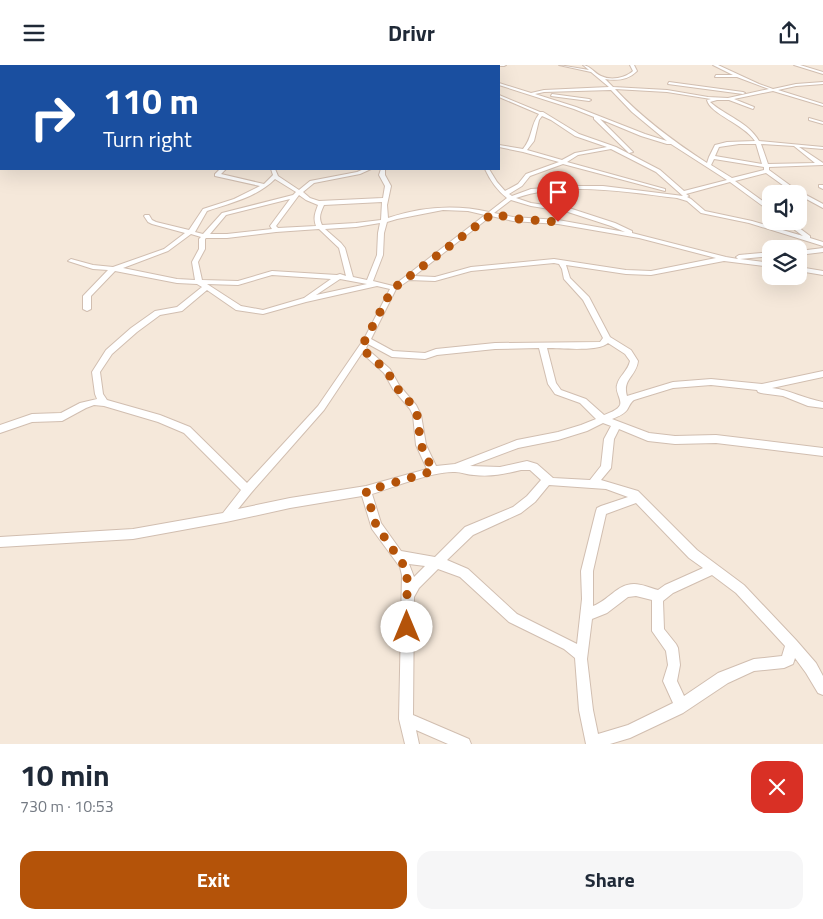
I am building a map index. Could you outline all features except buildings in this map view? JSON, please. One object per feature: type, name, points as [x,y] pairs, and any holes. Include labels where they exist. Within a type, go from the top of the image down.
[{"type":"street","points":[[561,65],[596,73]]},
{"type":"street","points":[[585,65],[602,78],[633,111],[674,144],[731,179],[762,203]]},
{"type":"street","points":[[602,78],[612,80],[630,77],[635,71],[632,65]]},
{"type":"street","points":[[715,65],[771,90],[823,105]]},
{"type":"street","points":[[796,65],[823,73]]},
{"type":"street","points":[[806,68],[808,74]]},
{"type":"street","points":[[716,77],[738,76]]},
{"type":"street","points":[[796,85],[803,79]]},
{"type":"street","points":[[669,83],[750,93]]},
{"type":"street","points":[[532,93],[612,89],[657,90],[728,99],[796,85],[823,83]]},
{"type":"street","points":[[500,85],[532,93],[643,135],[674,144]]},
{"type":"street","points":[[585,90],[586,97],[590,100]]},
{"type":"street","points":[[532,93],[590,100]]},
{"type":"street","points":[[500,96],[542,113],[561,123],[577,135],[614,148],[640,161],[658,171],[680,194]]},
{"type":"street","points":[[720,99],[708,102],[719,113],[746,126],[758,144],[759,154],[766,168],[793,190],[823,206]]},
{"type":"street","points":[[728,99],[753,108]]},
{"type":"street","points":[[524,151],[532,141],[537,120],[542,113]]},
{"type":"street","points":[[595,116],[640,161]]},
{"type":"street","points":[[811,119],[823,123]]},
{"type":"street","points":[[709,165],[717,146],[720,145],[758,144],[823,149]]},
{"type":"street","points":[[500,146],[524,151],[680,194],[705,212],[760,225],[822,244]]},
{"type":"street","points":[[796,146],[822,164]]},
{"type":"street","points":[[226,517],[247,490],[321,408],[367,340],[394,288],[492,214],[530,174],[564,162],[577,154],[598,149],[614,148]]},
{"type":"street","points":[[711,157],[766,168]]},
{"type":"street","points":[[508,196],[531,191],[578,187],[680,194],[766,168],[822,164]]},
{"type":"street","points":[[222,170],[218,175],[265,186]]},
{"type":"street","points":[[276,230],[273,227],[275,222],[297,194],[314,181],[366,170]]},
{"type":"street","points":[[369,282],[380,255],[388,184],[383,176],[383,170]]},
{"type":"street","points":[[488,170],[494,183],[508,196],[530,205],[572,211],[618,226],[639,236]]},
{"type":"street","points":[[87,309],[87,296],[113,269],[166,250],[197,227],[206,210],[233,202],[265,186],[274,172],[297,194],[320,203],[386,200]]},
{"type":"street","points":[[297,194],[222,215],[203,236],[202,249],[196,262],[199,282],[239,308],[256,311],[272,310],[305,300],[379,285]]},
{"type":"street","points":[[320,203],[321,205],[316,217],[321,228],[340,245],[345,256],[346,269],[350,278]]},
{"type":"street","points":[[147,216],[152,222],[203,236],[227,236],[384,221],[443,208],[472,209],[519,219],[558,222],[639,236],[728,259],[762,264]]},
{"type":"street","points":[[800,230],[822,244]]},
{"type":"street","points":[[807,252],[823,250]]},
{"type":"street","points":[[407,278],[435,279],[471,269],[561,261],[641,274],[762,255]]},
{"type":"street","points":[[71,261],[93,267],[168,280],[238,283],[272,273],[350,278],[394,288]]},
{"type":"street","points":[[561,261],[567,279],[586,299],[607,339],[628,352],[634,361],[633,368],[620,384],[620,391],[625,402]]},
{"type":"street","points":[[305,300],[339,277],[346,269]]},
{"type":"street","points":[[807,270],[823,273]]},
{"type":"street","points":[[379,285],[388,297]]},
{"type":"street","points":[[104,403],[99,394],[96,372],[109,352],[134,330],[158,313],[177,311],[206,287]]},
{"type":"street","points":[[367,340],[392,354],[425,356],[436,352],[484,347],[595,345],[602,344],[607,339]]},
{"type":"street","points":[[542,345],[554,388],[562,394],[582,401],[602,419],[616,426],[653,438],[716,439],[823,452]]},
{"type":"street","points":[[361,348],[387,371],[396,387],[414,407],[417,415],[421,445],[433,471]]},
{"type":"street","points":[[0,542],[133,533],[226,517],[273,506],[366,491],[433,471],[455,468],[517,444],[558,437],[618,413],[624,407],[625,402],[632,397],[674,385],[711,382],[749,387],[766,387],[823,374]]},
{"type":"street","points":[[749,387],[756,390],[784,393],[808,403],[823,405]]},
{"type":"street","points":[[0,429],[32,419],[62,417],[89,403],[104,403],[160,419],[187,431],[247,490]]},
{"type":"street","points":[[592,484],[606,468],[609,439],[616,426]]},
{"type":"street","points":[[455,468],[476,472],[528,466],[538,470],[548,480],[612,486],[630,492],[639,498],[694,554],[740,589],[792,644],[811,668],[823,688]]},
{"type":"street","points":[[408,597],[414,583],[469,531],[525,505],[548,480]]},
{"type":"street","points":[[366,491],[376,525],[407,570],[406,719],[412,744]]},
{"type":"street","points":[[639,498],[605,509],[599,516],[587,571],[588,599],[581,655],[584,696],[593,743],[630,731],[681,706],[719,681],[754,665],[784,662],[788,659],[792,644]]},
{"type":"street","points":[[398,556],[436,563],[464,573],[513,618],[568,645],[581,655]]},
{"type":"street","points":[[681,706],[670,681],[674,665],[672,648],[658,631],[656,605],[659,596],[684,581],[714,569]]},
{"type":"street","points":[[586,615],[603,609],[626,591],[636,590],[659,596]]},
{"type":"street","points":[[406,719],[464,744]]},
{"type":"shaded area","points":[[500,65],[823,65],[823,744],[0,744],[0,170],[500,170]]},
{"type":"route","points":[[407,627],[407,570],[376,525],[370,511],[366,491],[433,471],[421,445],[417,415],[414,407],[396,387],[382,365],[361,348],[394,288],[492,214],[519,219],[558,222]]}]
